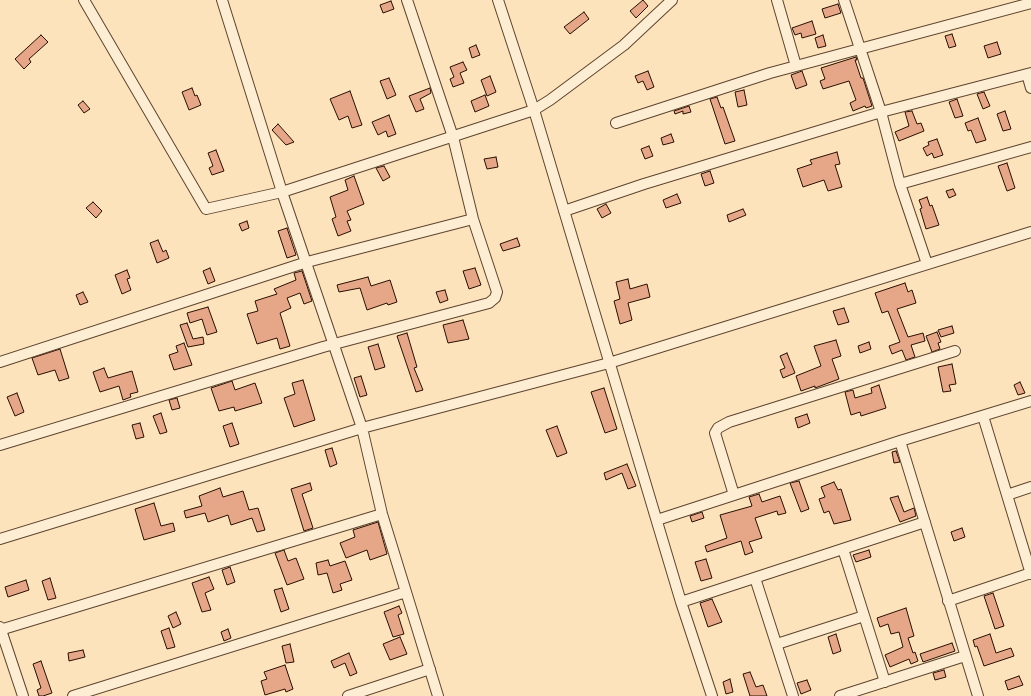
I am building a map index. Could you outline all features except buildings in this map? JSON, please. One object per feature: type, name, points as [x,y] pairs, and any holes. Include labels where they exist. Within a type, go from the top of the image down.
[{"type":"street","points":[[84,0],[206,209],[282,192],[534,110],[550,100],[624,45],[672,0]]},
{"type":"street","points":[[222,0],[282,192],[307,262],[362,428],[382,514],[438,696]]},
{"type":"street","points":[[0,445],[333,344],[489,303],[495,298],[497,292],[473,219],[454,137],[407,0]]},
{"type":"street","points":[[498,0],[534,110],[681,602],[712,696]]},
{"type":"street","points":[[777,0],[796,66]]},
{"type":"street","points":[[844,0],[881,112],[900,184],[927,264]]},
{"type":"street","points":[[616,123],[796,66],[1031,3]]},
{"type":"street","points":[[564,211],[644,184],[881,112],[1029,74],[1031,88]]},
{"type":"street","points":[[900,184],[1031,147]]},
{"type":"street","points":[[0,362],[307,262],[473,219]]},
{"type":"street","points":[[0,539],[362,428],[609,363],[1031,232]]},
{"type":"street","points":[[734,495],[715,432],[718,428],[729,422],[955,351]]},
{"type":"street","points":[[657,520],[900,441],[1031,401]]},
{"type":"street","points":[[948,601],[1031,573],[983,416]]},
{"type":"street","points":[[900,441],[978,696]]},
{"type":"street","points":[[1007,495],[1031,487]]},
{"type":"street","points":[[23,696],[0,629],[382,514]]},
{"type":"street","points":[[681,602],[925,522]]},
{"type":"street","points":[[843,549],[885,682]]},
{"type":"street","points":[[755,578],[793,696]]},
{"type":"street","points":[[73,696],[406,592]]},
{"type":"street","points":[[777,644],[864,616]]},
{"type":"street","points":[[840,696],[965,656]]},
{"type":"street","points":[[348,696],[367,693],[430,669]]}]
